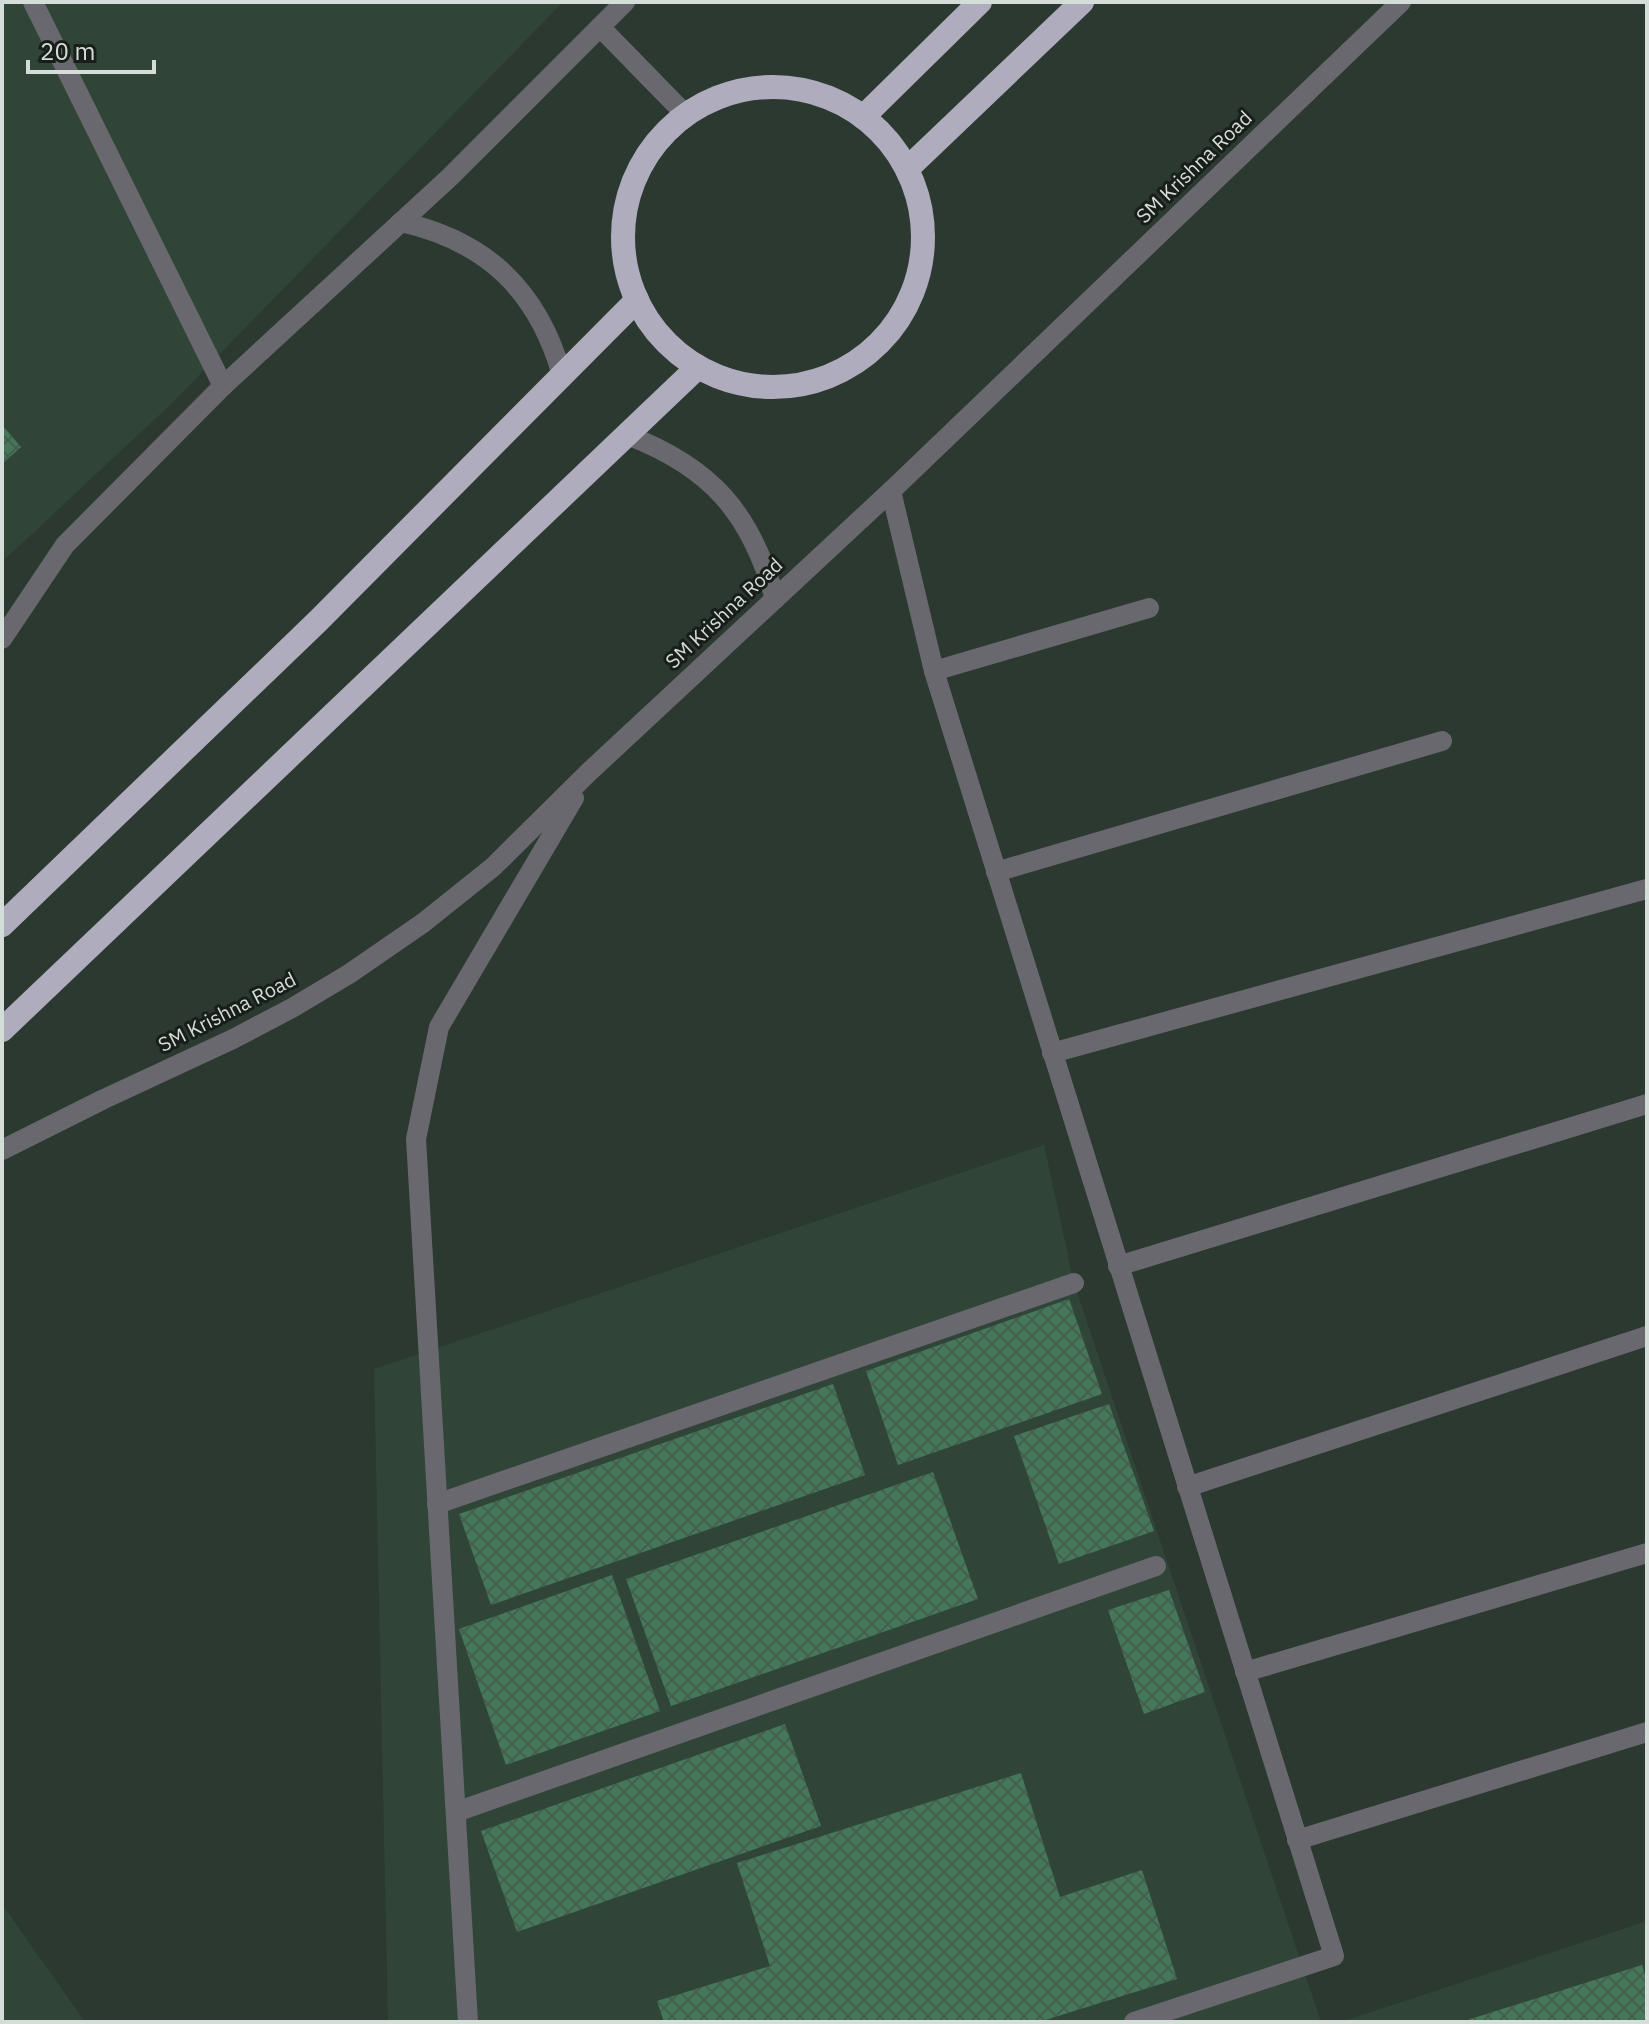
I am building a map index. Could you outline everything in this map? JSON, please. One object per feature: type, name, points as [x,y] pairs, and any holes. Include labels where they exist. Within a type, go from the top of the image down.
[{"type":"highway","points":[[863,117],[980,2]]},
{"type":"highway","points":[[907,169],[1082,2]]},
{"type":"highway","points":[[784,86],[815,92],[844,104],[863,117],[891,144],[907,169],[919,199],[923,230],[922,261],[914,291],[900,319],[881,343],[857,363],[831,377],[801,386],[770,389],[740,385],[684,359],[661,338],[642,311],[629,281],[623,249],[624,216],[631,184],[646,154],[667,129],[685,114],[722,95],[754,87],[784,86]]},
{"type":"highway","points":[[2,925],[318,621],[637,300]]},
{"type":"highway","points":[[2,1030],[698,367]]},
{"type":"street","points":[[33,2],[223,386]]},
{"type":"street","points":[[2,639],[65,545],[223,386],[401,222],[625,2]]},
{"type":"street","name":"SM Krishna Road","points":[[2,1150],[233,1039],[349,974],[423,923],[493,867],[589,772],[891,491],[1401,2]]},
{"type":"street","points":[[600,27],[685,114]]},
{"type":"street","points":[[401,222],[430,228],[457,239],[504,272],[525,294],[541,320],[554,347],[562,375]]},
{"type":"street","points":[[627,435],[684,462],[731,505],[751,533],[775,599]]},
{"type":"street","points":[[891,491],[934,671],[1334,1956],[1134,2022]]},
{"type":"street","points":[[934,671],[1149,608]]},
{"type":"street","points":[[996,872],[1442,741]]},
{"type":"street","points":[[468,2022],[416,1139],[439,1027],[589,772]]},
{"type":"street","points":[[1052,1053],[1647,889]]},
{"type":"street","points":[[1118,1266],[1647,1104]]},
{"type":"street","points":[[437,1504],[1074,1283]]},
{"type":"street","points":[[1187,1487],[1647,1336]]},
{"type":"street","points":[[1245,1672],[1647,1553]]},
{"type":"street","points":[[456,1812],[1156,1566]]},
{"type":"street","points":[[1297,1840],[1647,1732]]},
{"type":"shaded area","points":[[2,2],[563,2],[172,403],[2,562]]},
{"type":"shaded area","points":[[1044,1145],[1074,1283],[1321,2022],[388,2022],[374,1369]]},
{"type":"shaded area","points":[[2,1904],[85,2022],[2,2022]]},
{"type":"shaded area","points":[[1647,1921],[1647,2022],[1341,2022]]},
{"type":"building","points":[[2,425],[21,447],[2,464]]},
{"type":"building","points":[[1069,1299],[1102,1394],[898,1465],[866,1371]]},
{"type":"building","points":[[833,1384],[865,1475],[491,1605],[459,1514]]},
{"type":"building","points":[[1109,1404],[1154,1531],[1059,1564],[1014,1436]]},
{"type":"building","points":[[933,1472],[978,1599],[671,1706],[626,1579]]},
{"type":"building","points":[[612,1575],[660,1711],[506,1765],[459,1629]]},
{"type":"building","points":[[1169,1590],[1205,1692],[1144,1714],[1108,1610]]},
{"type":"building","points":[[785,1724],[821,1826],[517,1932],[481,1831]]},
{"type":"building","points":[[1021,1773],[1060,1897],[1142,1870],[1177,1979],[1039,2022],[664,2022],[657,2001],[770,1966],[737,1863]]},
{"type":"building","points":[[1642,1965],[1647,1981],[1647,2022],[1461,2022]]}]
